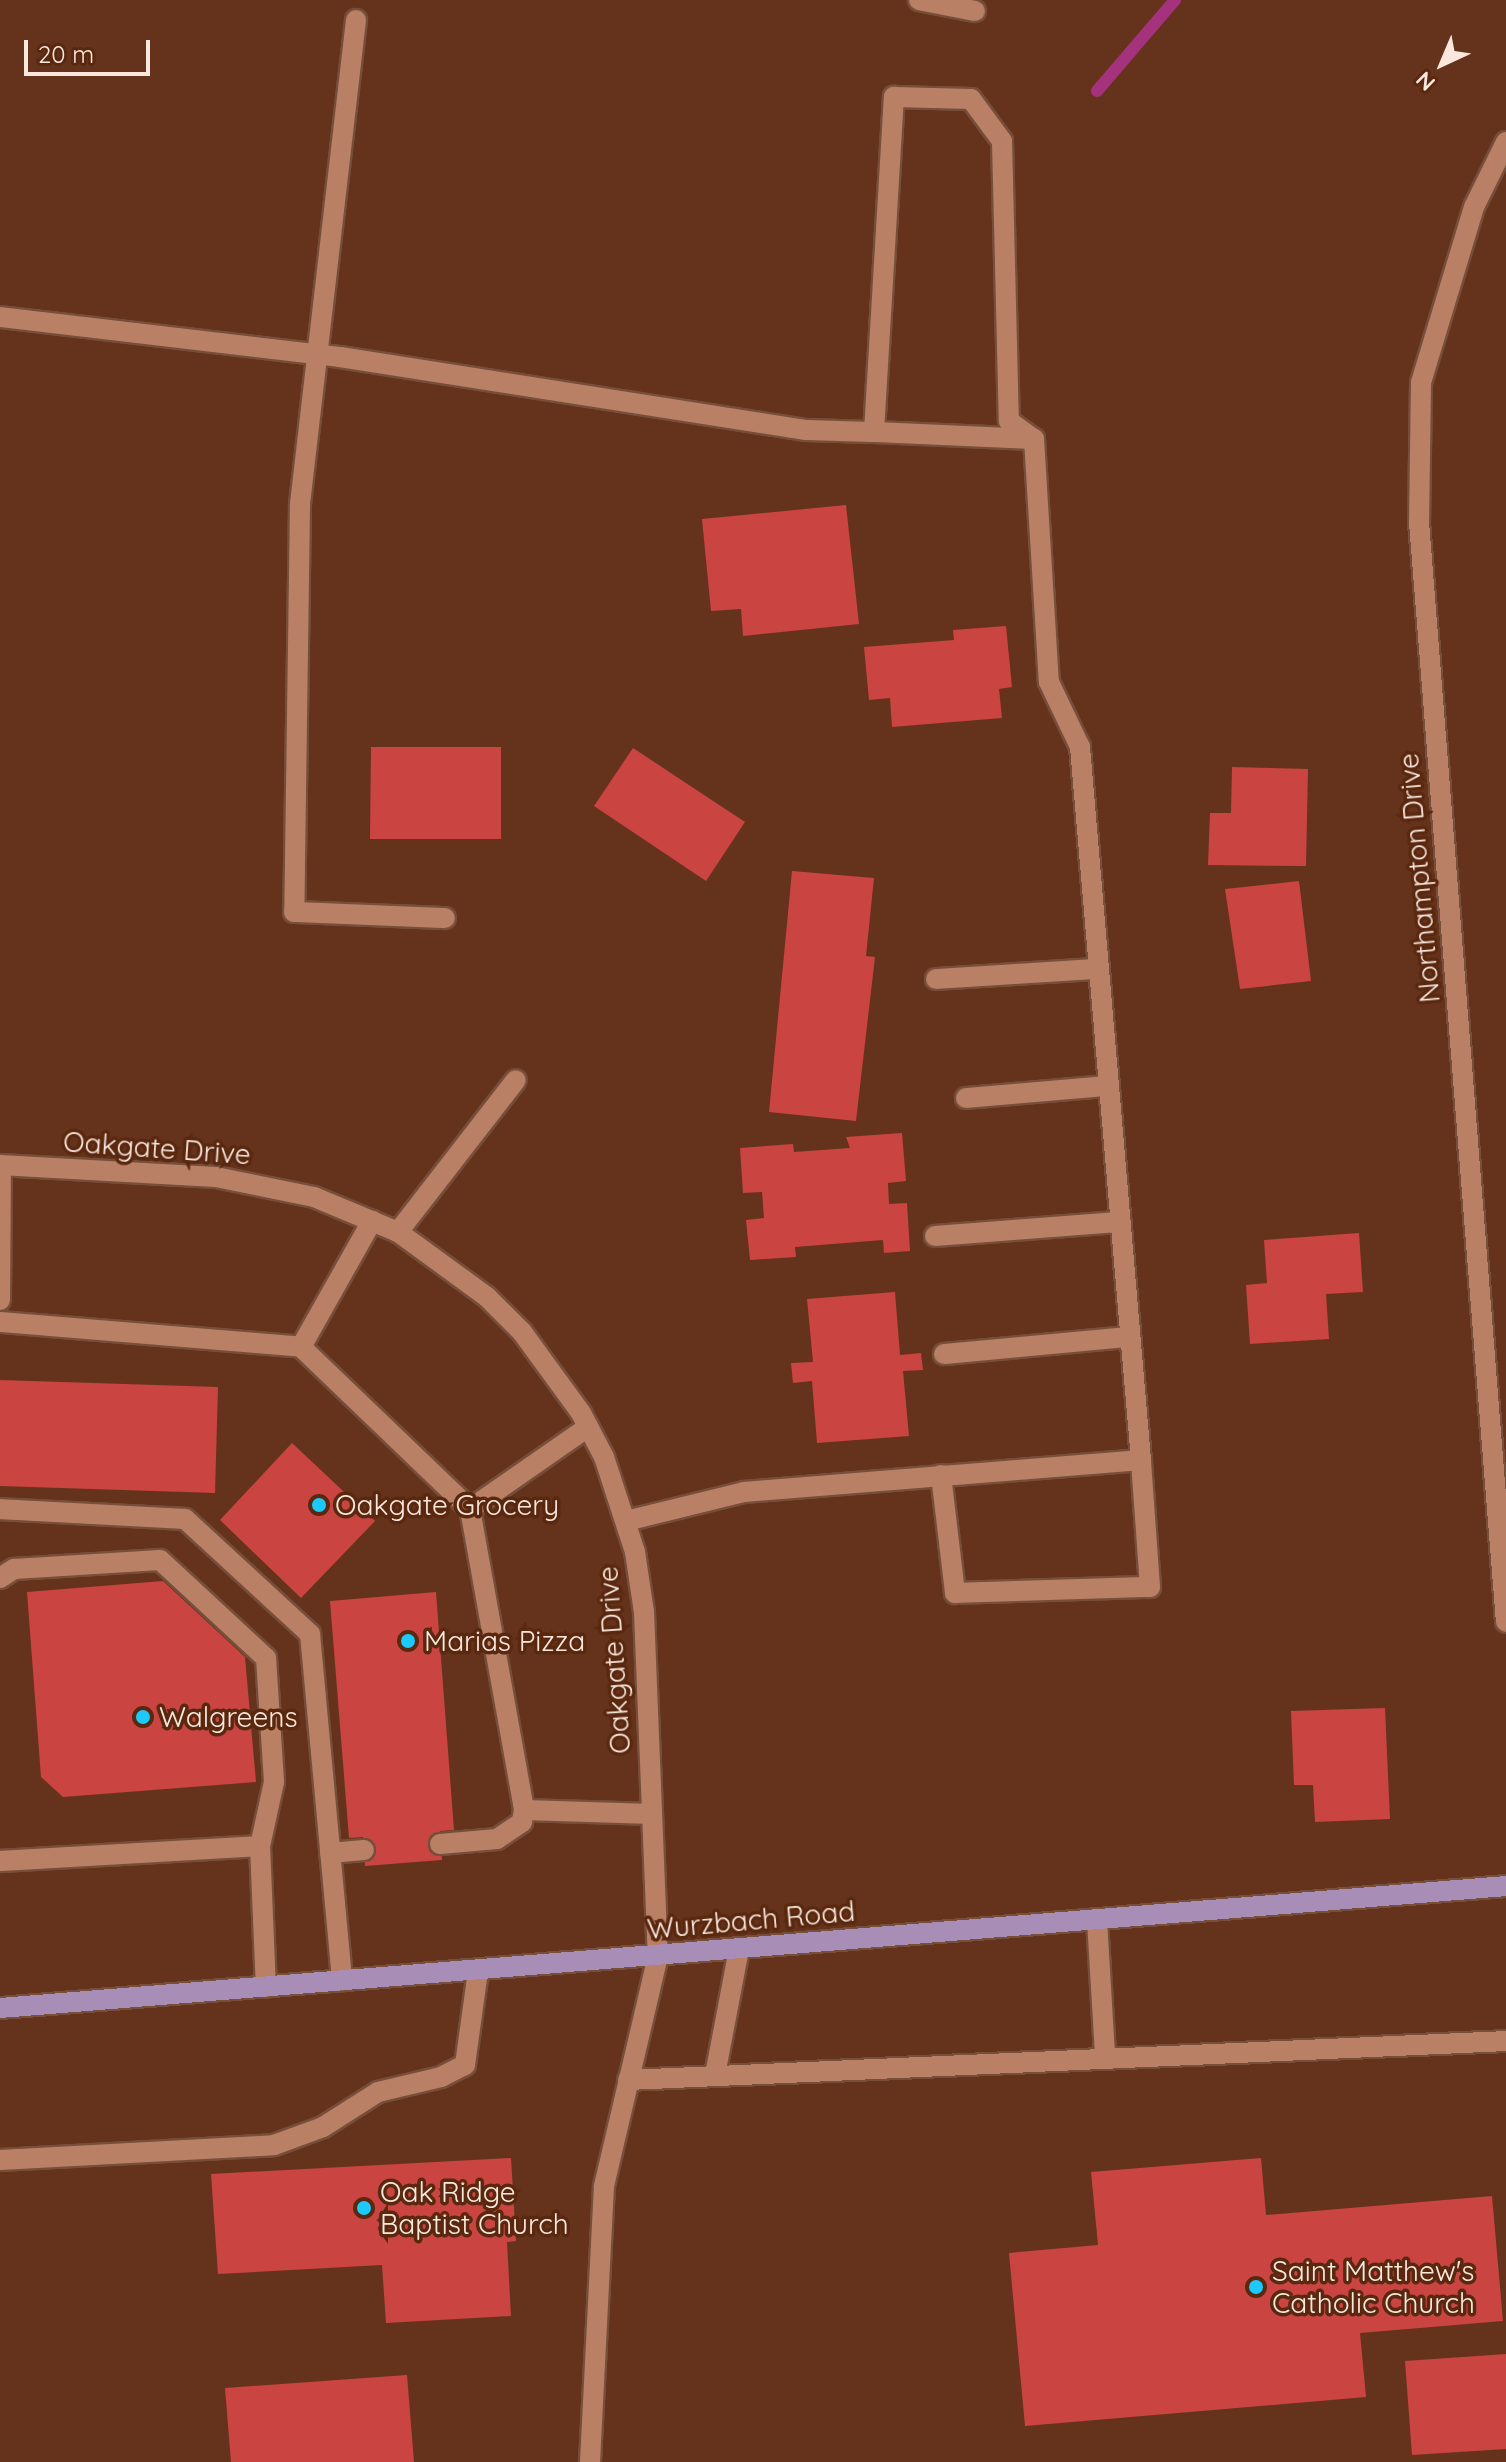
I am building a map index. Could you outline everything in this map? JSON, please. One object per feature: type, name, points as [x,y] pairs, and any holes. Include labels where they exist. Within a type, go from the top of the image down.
[{"type":"main road","name":"Wurzbach Road","points":[[0,2008],[1506,1886]]},
{"type":"street","points":[[919,0],[975,11]]},
{"type":"street","points":[[356,20],[300,504],[294,912],[445,918]]},
{"type":"street","points":[[874,432],[894,97],[971,99],[1002,141],[1009,421],[1034,439]]},
{"type":"street","name":"Northampton Drive","points":[[1506,142],[1474,207],[1421,382],[1419,522],[1502,1503],[1506,1622]]},
{"type":"street","points":[[0,317],[316,354],[806,430],[1034,439]]},
{"type":"street","points":[[941,1475],[955,1593],[1150,1587],[1141,1460],[1117,1222],[1080,747],[1049,682],[1034,439]]},
{"type":"street","points":[[936,979],[1097,969]]},
{"type":"street","points":[[398,1232],[516,1080]]},
{"type":"street","points":[[966,1098],[1106,1086]]},
{"type":"street","points":[[0,1300],[1,1165]]},
{"type":"street","name":"Oakgate Drive","points":[[1,1165],[216,1177],[314,1197],[398,1232],[487,1297],[522,1332],[588,1427],[626,1521],[644,1612],[658,1956],[604,2186],[590,2462]]},
{"type":"street","points":[[301,1347],[372,1221]]},
{"type":"street","points":[[935,1236],[1117,1222]]},
{"type":"street","points":[[0,1322],[301,1347],[470,1509],[524,1810],[522,1822],[508,1835],[440,1844]]},
{"type":"street","points":[[944,1354],[1129,1337]]},
{"type":"street","points":[[470,1509],[588,1427]]},
{"type":"street","points":[[626,1521],[744,1492],[1141,1460]]},
{"type":"street","points":[[0,1509],[185,1519],[310,1634],[342,1981]]},
{"type":"street","points":[[0,1578],[14,1569],[160,1560],[266,1658],[274,1782],[260,1846],[266,1987]]},
{"type":"street","points":[[524,1810],[652,1814]]},
{"type":"street","points":[[0,1861],[260,1846]]},
{"type":"street","points":[[330,1853],[364,1850]]},
{"type":"street","points":[[1097,1920],[1105,2055]]},
{"type":"street","points":[[715,2075],[739,1949]]},
{"type":"street","points":[[0,2160],[274,2145],[323,2127],[378,2092],[441,2077],[465,2065],[478,1971]]},
{"type":"street","points":[[628,2080],[1105,2055],[1506,2041]]},
{"type":"building","points":[[846,505],[859,624],[743,636],[741,609],[711,611],[702,519]]},
{"type":"building","points":[[1006,626],[1012,687],[999,689],[1002,718],[892,727],[890,698],[869,700],[864,647],[954,640],[953,630]]},
{"type":"building","points":[[371,747],[501,747],[501,839],[370,839]]},
{"type":"building","points":[[633,748],[745,822],[706,881],[594,806]]},
{"type":"building","points":[[1232,767],[1308,769],[1306,866],[1208,865],[1210,813],[1231,813]]},
{"type":"building","points":[[792,871],[874,878],[866,956],[875,957],[856,1121],[769,1112]]},
{"type":"building","points":[[1299,881],[1311,981],[1240,989],[1225,889]]},
{"type":"building","points":[[902,1133],[906,1181],[888,1183],[889,1204],[907,1203],[910,1251],[884,1253],[883,1240],[795,1247],[796,1257],[750,1260],[746,1220],[764,1218],[762,1192],[743,1193],[740,1148],[793,1144],[794,1152],[850,1148],[846,1137]]},
{"type":"building","points":[[1359,1233],[1363,1292],[1326,1294],[1329,1339],[1250,1344],[1246,1285],[1267,1283],[1264,1240]]},
{"type":"building","points":[[895,1292],[900,1355],[921,1353],[923,1370],[903,1371],[909,1436],[817,1443],[812,1381],[793,1383],[791,1363],[813,1362],[807,1299]]},
{"type":"building","points":[[0,1380],[218,1387],[215,1493],[0,1486]]},
{"type":"building","points":[[292,1443],[375,1521],[301,1598],[220,1520]]},
{"type":"building","name":"Walgreens","points":[[163,1581],[245,1657],[256,1782],[63,1797],[41,1777],[27,1592]]},
{"type":"building","points":[[436,1592],[454,1830],[440,1831],[442,1860],[365,1866],[363,1837],[349,1838],[330,1601]]},
{"type":"building","points":[[1385,1708],[1390,1819],[1315,1822],[1313,1785],[1294,1785],[1291,1711]]},
{"type":"building","name":"Oak Ridge Baptist Church","points":[[511,2158],[516,2241],[507,2242],[511,2316],[386,2323],[382,2265],[218,2274],[211,2174]]},
{"type":"building","name":"Saint Matthew's Catholic Church","points":[[1261,2158],[1266,2215],[1492,2196],[1503,2321],[1360,2333],[1366,2397],[1025,2426],[1009,2253],[1098,2245],[1091,2172]]},
{"type":"building","points":[[1506,2354],[1506,2449],[1412,2455],[1405,2361]]},
{"type":"building","points":[[407,2375],[414,2462],[231,2462],[225,2388]]},
{"type":"waterway","points":[[1097,91],[1175,0]]},
{"type":"place","name":"Oakgate Grocery","points":[[319,1505]]},
{"type":"place","name":"Marias Pizza","points":[[408,1641]]},
{"type":"place","name":"Walgreens","points":[[143,1717]]},
{"type":"place","name":"Oak Ridge Baptist Church","points":[[364,2208]]},
{"type":"place","name":"Saint Matthew's Catholic Church","points":[[1256,2287]]}]
